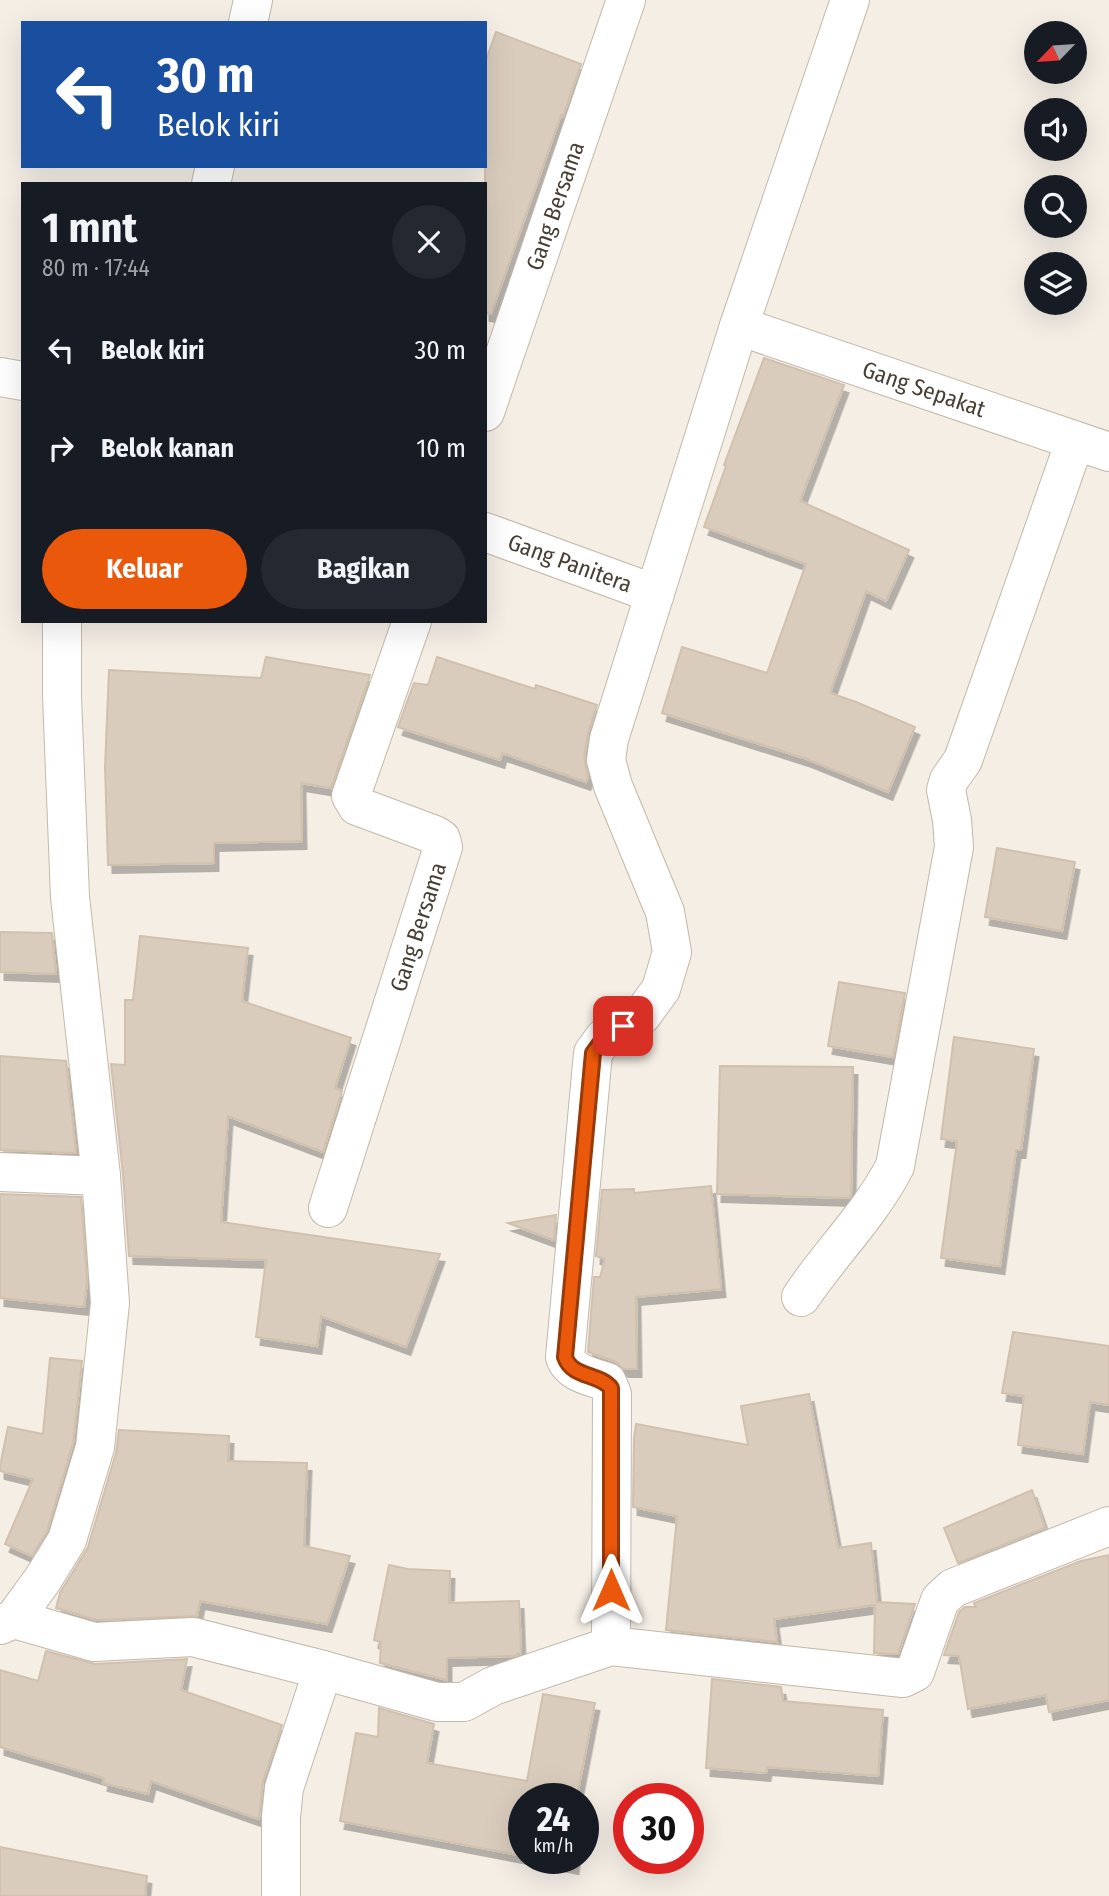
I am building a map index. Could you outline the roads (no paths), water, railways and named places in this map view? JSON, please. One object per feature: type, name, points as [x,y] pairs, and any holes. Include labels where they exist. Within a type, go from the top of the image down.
[{"type":"street","points":[[248,21],[253,0]]},
{"type":"street","name":"Gang Bersama","points":[[487,406],[626,0]]},
{"type":"street","points":[[611,1646],[611,1388],[607,1382],[572,1369],[567,1365],[565,1357],[593,1053],[604,1038],[642,1015],[661,989],[672,952],[665,912],[613,786],[606,761],[609,740],[739,326],[850,0]]},
{"type":"street","name":"Gang Sepakat","points":[[739,326],[1092,446]]},
{"type":"street","points":[[0,377],[21,381]]},
{"type":"street","points":[[801,1297],[819,1270],[881,1193],[895,1166],[954,847],[946,790],[949,780],[963,760],[1092,446]]},
{"type":"street","name":"Gang Panitera","points":[[487,533],[655,594]]},
{"type":"street","points":[[62,623],[62,696],[70,897],[101,1177],[110,1303],[95,1447],[66,1539],[43,1579],[7,1622],[94,1642],[193,1637],[437,1702],[464,1702],[494,1686],[611,1646],[902,1678],[915,1672],[940,1600],[953,1588],[1109,1526]]},
{"type":"street","name":"Gang Bersama","points":[[328,1208],[443,847],[441,839],[435,835],[357,806],[351,796],[411,623]]},
{"type":"street","points":[[0,1172],[101,1177]]},
{"type":"street","points":[[281,1896],[281,1816],[284,1788],[323,1670]]}]
